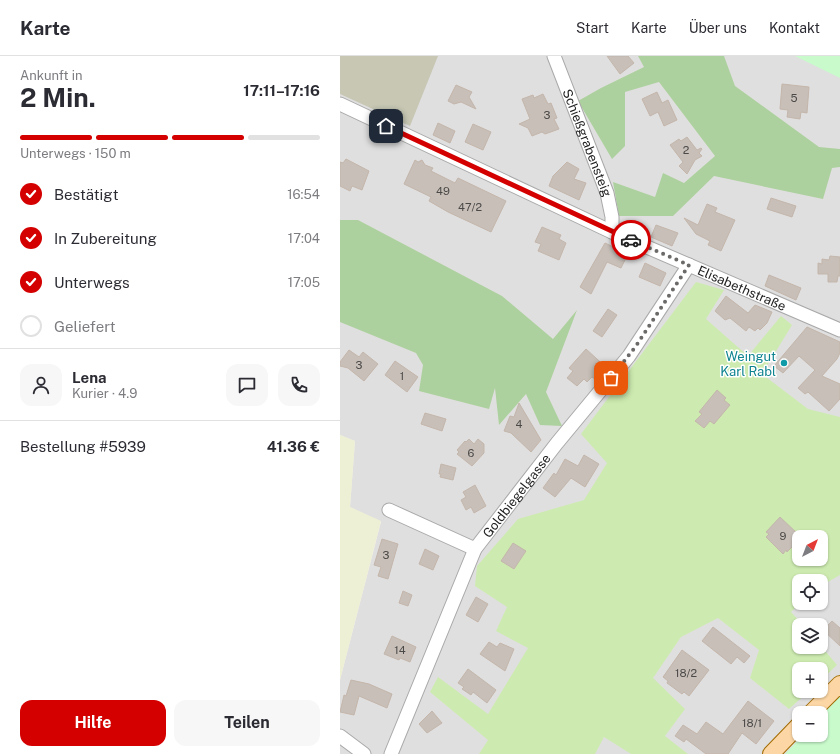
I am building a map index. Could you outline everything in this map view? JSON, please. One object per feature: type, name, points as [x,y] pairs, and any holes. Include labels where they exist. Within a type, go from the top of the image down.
[{"type":"main road","points":[[818,706],[840,684]]},
{"type":"main road","points":[[771,754],[792,733]]},
{"type":"street","name":"Schießgrabensteig","points":[[553,57],[607,194],[612,217],[612,232]]},
{"type":"street","name":"Elisabethstraße","points":[[340,104],[612,232],[840,330]]},
{"type":"street","name":"Goldbiegelgasse","points":[[391,754],[475,549],[557,443],[629,356],[689,265]]},
{"type":"street","points":[[389,510],[475,549]]},
{"type":"street","points":[[340,736],[364,754]]},
{"type":"shaded area","points":[[340,56],[840,56],[840,754],[340,754],[340,680],[381,522],[350,507],[355,441],[340,435]]},
{"type":"shaded area","points":[[340,56],[438,56],[410,126],[340,94]]},
{"type":"shaded area","points":[[840,353],[840,384],[822,376],[837,359]]},
{"type":"shaded area","points":[[340,435],[355,441],[350,507],[381,521],[340,680]]},
{"type":"green space","points":[[638,56],[724,56],[735,86],[819,147],[840,149],[840,167],[832,168],[823,199],[714,176],[673,216],[619,216],[613,182],[655,197],[663,173],[684,183],[715,156],[659,82],[625,92],[625,146],[612,159],[578,101],[644,67]]},
{"type":"green space","points":[[795,56],[840,56],[840,78]]},
{"type":"green space","points":[[340,220],[358,220],[502,296],[553,339],[577,310],[546,392],[562,426],[540,425],[526,394],[499,425],[495,388],[489,409],[419,391],[423,365],[416,353],[340,322]]},
{"type":"green space","points":[[696,282],[724,290],[706,319],[748,356],[781,316],[792,325],[762,374],[808,409],[840,417],[840,575],[828,582],[828,574],[792,574],[793,610],[791,612],[797,618],[792,618],[792,654],[828,654],[837,665],[828,673],[828,662],[792,662],[792,698],[801,698],[789,709],[750,678],[759,650],[718,618],[681,637],[653,678],[685,709],[665,736],[688,754],[631,754],[604,737],[595,754],[479,754],[488,740],[430,692],[438,677],[488,714],[528,648],[496,631],[507,607],[475,586],[477,566],[518,519],[584,500],[607,463],[581,434]]},
{"type":"green space","points":[[839,696],[840,697],[840,754],[785,754],[796,742],[828,742],[828,708]]},
{"type":"building","points":[[607,56],[628,56],[634,63],[620,74]]},
{"type":"building","points":[[782,84],[809,87],[807,113],[801,112],[800,119],[787,117],[788,110],[780,109]]},
{"type":"building","points":[[456,85],[472,92],[469,97],[476,109],[461,102],[454,104],[448,101]]},
{"type":"building","points":[[657,92],[662,103],[668,100],[677,120],[664,126],[658,112],[650,116],[642,99]]},
{"type":"building","points":[[543,94],[548,104],[551,103],[557,118],[554,119],[559,129],[545,134],[542,132],[532,136],[528,128],[519,124],[530,119],[522,99],[533,95],[534,98]]},
{"type":"building","points":[[438,123],[455,131],[450,143],[433,135]]},
{"type":"building","points":[[473,124],[491,132],[483,150],[465,142]]},
{"type":"building","points":[[687,137],[697,150],[702,149],[699,153],[702,156],[695,160],[687,174],[679,166],[683,162],[670,145],[679,139],[681,141]]},
{"type":"building","points":[[346,159],[369,171],[362,190],[352,186],[350,191],[340,186],[340,162],[343,163]]},
{"type":"building","points":[[415,160],[418,162],[422,160],[425,165],[433,168],[431,171],[455,183],[458,178],[506,201],[491,232],[448,212],[429,201],[431,197],[404,184]]},
{"type":"building","points":[[567,162],[579,169],[574,179],[586,183],[579,200],[549,186],[553,176]]},
{"type":"building","points":[[771,198],[796,206],[792,217],[767,209]]},
{"type":"building","points":[[707,204],[717,208],[715,212],[735,220],[721,251],[708,245],[710,241],[696,234],[684,218],[698,225]]},
{"type":"building","points":[[656,225],[678,233],[672,246],[651,237]]},
{"type":"building","points":[[542,227],[561,235],[559,239],[566,243],[559,260],[538,251],[541,244],[535,242]]},
{"type":"building","points":[[605,243],[628,254],[621,268],[607,262],[591,294],[580,287]]},
{"type":"building","points":[[830,256],[840,257],[840,276],[838,276],[837,282],[828,282],[828,274],[818,274],[818,263],[822,264],[822,259],[829,260]]},
{"type":"building","points":[[645,263],[666,273],[660,286],[639,277]]},
{"type":"building","points":[[769,275],[801,288],[796,300],[765,286]]},
{"type":"building","points":[[726,296],[748,313],[755,305],[772,312],[767,323],[760,330],[758,328],[755,331],[749,327],[746,331],[730,318],[725,320],[715,311]]},
{"type":"building","points":[[608,309],[617,315],[602,337],[593,331]]},
{"type":"building","name":"Weingut Karl Rabl","points":[[807,327],[840,342],[840,353],[837,359],[822,376],[840,384],[840,399],[829,411],[808,392],[805,394],[798,388],[815,370],[799,356],[783,373],[774,366]]},
{"type":"building","points":[[586,349],[608,369],[598,381],[592,377],[587,382],[584,379],[577,386],[567,378],[573,371],[569,368]]},
{"type":"building","points":[[349,350],[359,357],[363,352],[378,364],[364,381],[348,368],[340,366],[340,362]]},
{"type":"building","points":[[395,361],[418,377],[407,392],[385,375]]},
{"type":"building","points":[[717,390],[726,398],[724,400],[730,405],[714,424],[710,421],[704,428],[695,421],[702,414],[699,412]]},
{"type":"building","points":[[519,403],[541,440],[531,452],[511,433],[504,431],[510,416],[514,417]]},
{"type":"building","points":[[425,413],[446,419],[442,431],[421,424]]},
{"type":"building","points":[[469,439],[474,444],[478,439],[484,444],[484,453],[472,466],[457,454],[459,452],[457,450],[465,441],[466,442]]},
{"type":"building","points":[[584,455],[599,464],[585,487],[571,478],[555,497],[543,488],[554,473],[556,475],[565,459],[578,466]]},
{"type":"building","points":[[441,464],[456,468],[453,480],[440,477],[441,474],[439,474]]},
{"type":"building","points":[[475,485],[486,506],[474,513],[471,507],[466,510],[461,500],[466,497],[463,492]]},
{"type":"building","points":[[780,517],[794,530],[792,530],[792,547],[787,552],[786,550],[783,554],[766,537],[769,534],[766,532]]},
{"type":"building","points":[[382,539],[398,544],[388,579],[378,576],[381,567],[374,565]]},
{"type":"building","points":[[513,543],[526,551],[514,569],[501,561]]},
{"type":"building","points":[[425,549],[439,556],[433,570],[419,564]]},
{"type":"building","points":[[403,591],[412,595],[408,606],[399,603]]},
{"type":"building","points":[[476,597],[488,604],[478,622],[466,615]]},
{"type":"building","points":[[832,621],[840,628],[840,646],[828,635],[828,625]]},
{"type":"building","points":[[713,627],[750,656],[744,663],[737,657],[731,664],[702,641]]},
{"type":"building","points":[[392,636],[416,647],[410,662],[400,658],[399,660],[384,654]]},
{"type":"building","points":[[489,642],[497,647],[500,643],[514,649],[505,671],[480,654]]},
{"type":"building","points":[[682,650],[709,670],[689,696],[684,692],[682,694],[667,683],[668,681],[663,677]]},
{"type":"building","points":[[468,669],[496,690],[487,703],[473,692],[471,695],[462,689],[464,687],[458,683]]},
{"type":"building","points":[[351,680],[369,684],[392,694],[387,708],[359,696],[354,715],[340,712],[344,695],[346,696]]},
{"type":"building","points":[[748,701],[774,721],[756,744],[742,733],[728,754],[706,754],[686,739],[684,742],[675,736],[683,725],[697,734],[706,722],[723,734]]},
{"type":"building","points":[[432,711],[442,723],[427,733],[419,724]]},
{"type":"way so far","points":[[611,378],[636,346],[689,265],[631,240]]},
{"type":"place","name":"Weingut Karl Rabl","points":[[784,363]]},
{"type":"route","points":[[386,126],[631,240]]}]
